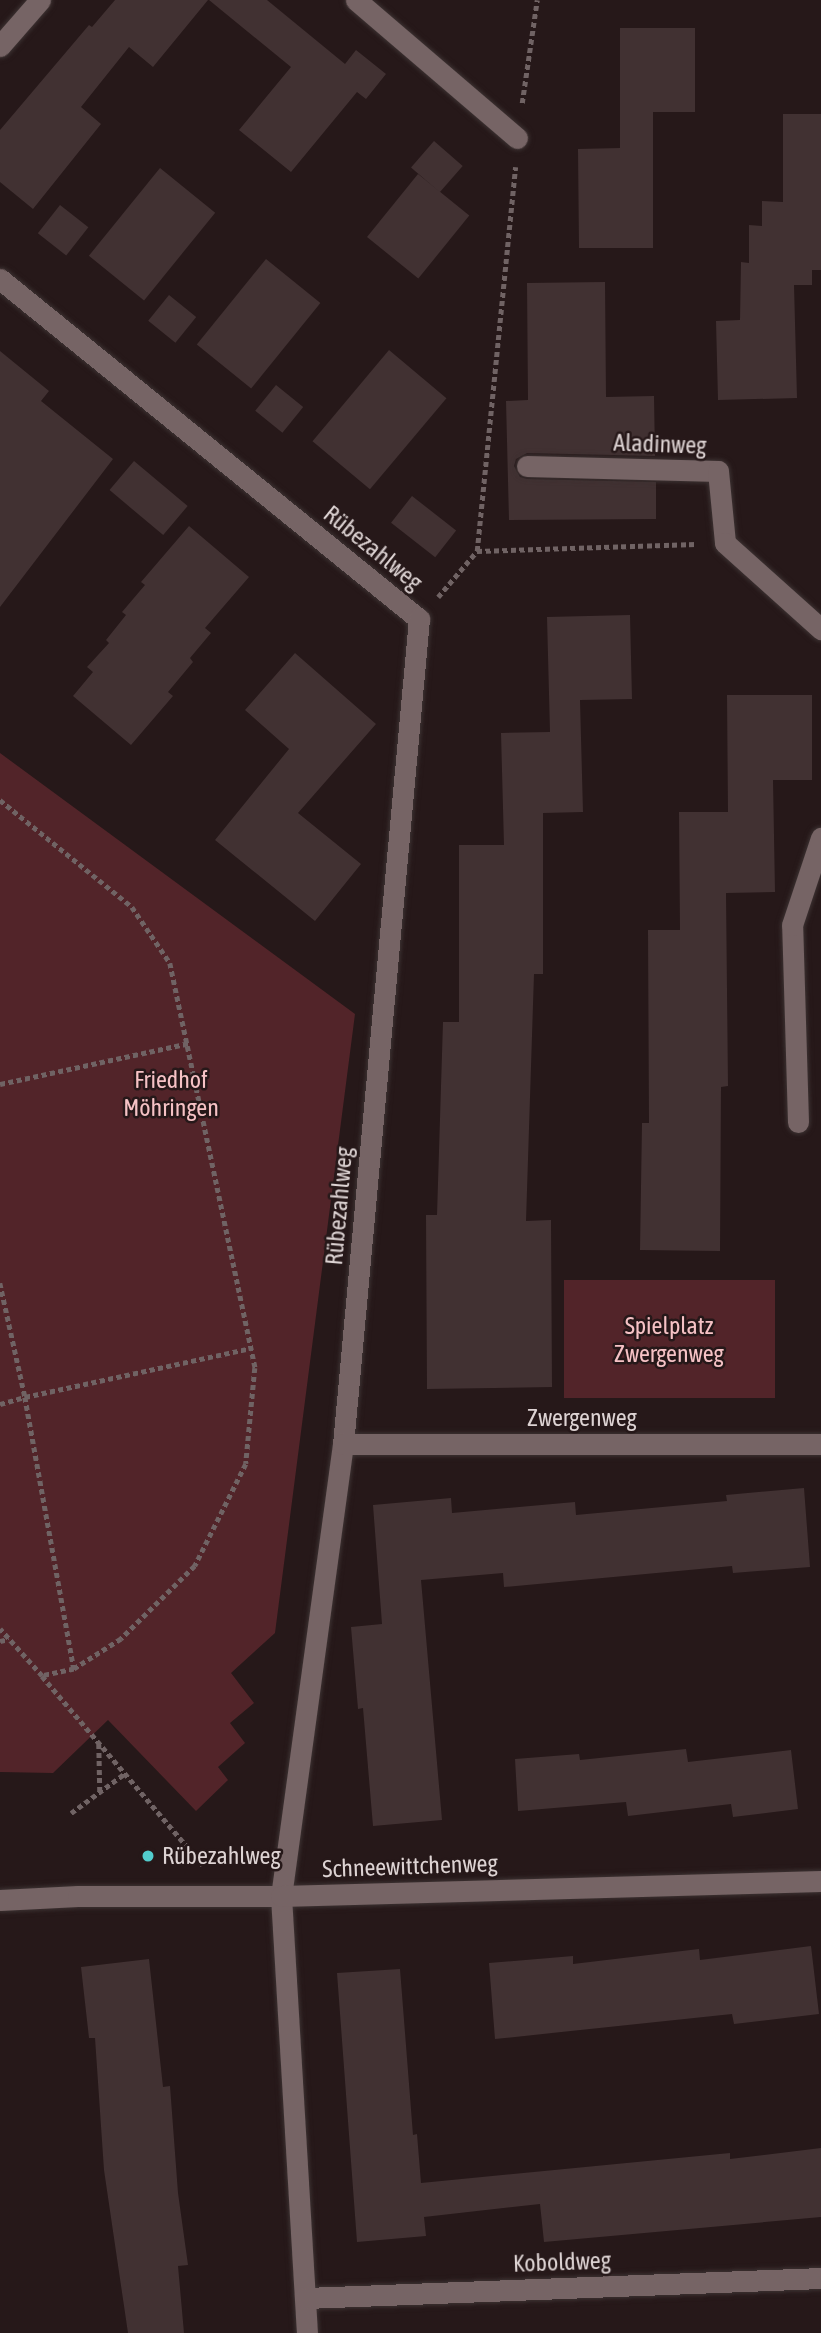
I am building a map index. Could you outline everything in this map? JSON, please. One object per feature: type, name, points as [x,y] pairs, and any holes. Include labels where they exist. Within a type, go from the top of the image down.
[{"type":"street","points":[[0,46],[40,0]]},
{"type":"street","points":[[356,0],[517,138]]},
{"type":"street","name":"Rübezahlweg","points":[[0,279],[419,619],[344,1444],[281,1896],[307,2333]]},
{"type":"street","name":"Aladinweg","points":[[527,466],[718,471],[724,543]]},
{"type":"street","points":[[724,543],[821,629]]},
{"type":"street","points":[[798,1122],[792,925],[821,838]]},
{"type":"street","name":"Zwergenweg","points":[[344,1444],[821,1444]]},
{"type":"street","name":"Schneewittchenweg","points":[[0,1900],[78,1896],[281,1896],[821,1881]]},
{"type":"street","name":"Koboldweg","points":[[306,2298],[821,2278]]},
{"type":"path","points":[[419,619],[477,551],[517,138],[537,0]]},
{"type":"path","points":[[477,551],[724,543]]},
{"type":"path","points":[[0,800],[132,907],[170,963],[189,1043],[255,1368],[246,1464],[195,1566],[121,1639],[74,1669],[42,1676]]},
{"type":"path","points":[[0,1084],[189,1043]]},
{"type":"path","points":[[0,1283],[25,1397],[74,1669]]},
{"type":"path","points":[[0,1404],[251,1348]]},
{"type":"path","points":[[0,1629],[230,1896]]},
{"type":"path","points":[[0,1641],[9,1639]]},
{"type":"path","points":[[99,1743],[100,1792]]},
{"type":"path","points":[[71,1813],[124,1774]]},
{"type":"green space","name":"Friedhof Möhringen","points":[[0,753],[355,1014],[275,1633],[231,1673],[254,1703],[230,1723],[245,1743],[218,1767],[228,1780],[196,1811],[108,1720],[53,1773],[0,1772]]},
{"type":"green space","name":"Spielplatz Zwergenweg","points":[[564,1280],[775,1280],[775,1398],[564,1398]]},
{"type":"building","points":[[115,0],[208,0],[153,67],[129,47],[81,107],[101,124],[33,209],[0,182],[0,130],[89,25],[92,27]]},
{"type":"building","points":[[209,0],[267,0],[345,64],[356,50],[386,74],[366,99],[357,92],[291,172],[239,130],[291,67]]},
{"type":"building","points":[[620,28],[695,28],[695,112],[653,112],[653,248],[579,248],[578,149],[620,148]]},
{"type":"building","points":[[783,114],[821,114],[821,270],[812,270],[812,285],[794,285],[797,398],[718,400],[716,321],[740,320],[741,262],[749,263],[749,225],[762,226],[762,201],[783,202]]},
{"type":"building","points":[[434,141],[463,166],[440,192],[411,167]]},
{"type":"building","points":[[160,168],[215,213],[144,300],[89,256]]},
{"type":"building","points":[[418,174],[469,216],[418,278],[367,237]]},
{"type":"building","points":[[60,205],[88,227],[66,256],[38,233]]},
{"type":"building","points":[[266,259],[320,303],[251,389],[197,344]]},
{"type":"building","points":[[605,282],[606,397],[654,396],[655,456],[527,453],[516,459],[514,466],[520,477],[527,479],[656,482],[656,519],[509,520],[506,401],[528,400],[527,283]]},
{"type":"building","points":[[169,295],[196,317],[175,343],[148,321]]},
{"type":"building","points":[[389,350],[446,398],[370,489],[313,441]]},
{"type":"building","points":[[0,351],[49,391],[41,401],[113,459],[0,607]]},
{"type":"building","points":[[276,385],[303,407],[282,433],[255,411]]},
{"type":"building","points":[[134,461],[188,506],[163,535],[110,490]]},
{"type":"building","points":[[412,496],[456,530],[435,557],[391,523]]},
{"type":"building","points":[[189,526],[249,577],[205,628],[211,633],[190,658],[193,662],[168,692],[173,696],[131,745],[73,696],[93,672],[87,667],[109,643],[106,640],[126,615],[122,612],[145,585],[141,582]]},
{"type":"building","points":[[630,615],[632,699],[580,700],[583,812],[543,813],[543,974],[534,974],[526,1221],[551,1220],[552,1387],[427,1389],[426,1215],[437,1215],[443,1022],[459,1022],[459,845],[504,845],[501,733],[550,732],[547,617]]},
{"type":"building","points":[[295,653],[376,724],[298,813],[361,864],[315,921],[215,840],[289,749],[245,710]]},
{"type":"building","points":[[727,695],[812,695],[812,780],[773,780],[775,892],[726,893],[728,1086],[721,1087],[720,1251],[640,1250],[642,1123],[649,1123],[648,930],[680,930],[679,812],[728,812]]},
{"type":"building","points":[[804,1488],[810,1567],[733,1573],[732,1566],[504,1587],[503,1573],[421,1580],[442,1820],[373,1826],[363,1708],[358,1709],[351,1627],[382,1624],[373,1505],[451,1498],[452,1513],[575,1502],[576,1515],[727,1501],[726,1495]]},
{"type":"building","points":[[686,1749],[688,1762],[791,1750],[798,1809],[733,1817],[731,1804],[628,1816],[626,1802],[518,1811],[515,1759],[579,1754],[580,1760]]},
{"type":"building","points":[[811,1946],[819,2014],[734,2024],[732,2014],[495,2039],[489,1963],[573,1956],[573,1964],[699,1949],[700,1960]]},
{"type":"building","points":[[149,1959],[163,2087],[170,2086],[178,2193],[188,2265],[178,2266],[184,2333],[128,2333],[104,2170],[95,2038],[89,2038],[81,1967]]},
{"type":"building","points":[[400,1969],[413,2135],[417,2134],[421,2183],[730,2153],[730,2159],[821,2148],[821,2217],[544,2242],[540,2204],[424,2217],[426,2236],[357,2242],[337,1973]]},
{"type":"place","name":"Rübezahlweg","points":[[148,1856]]}]
